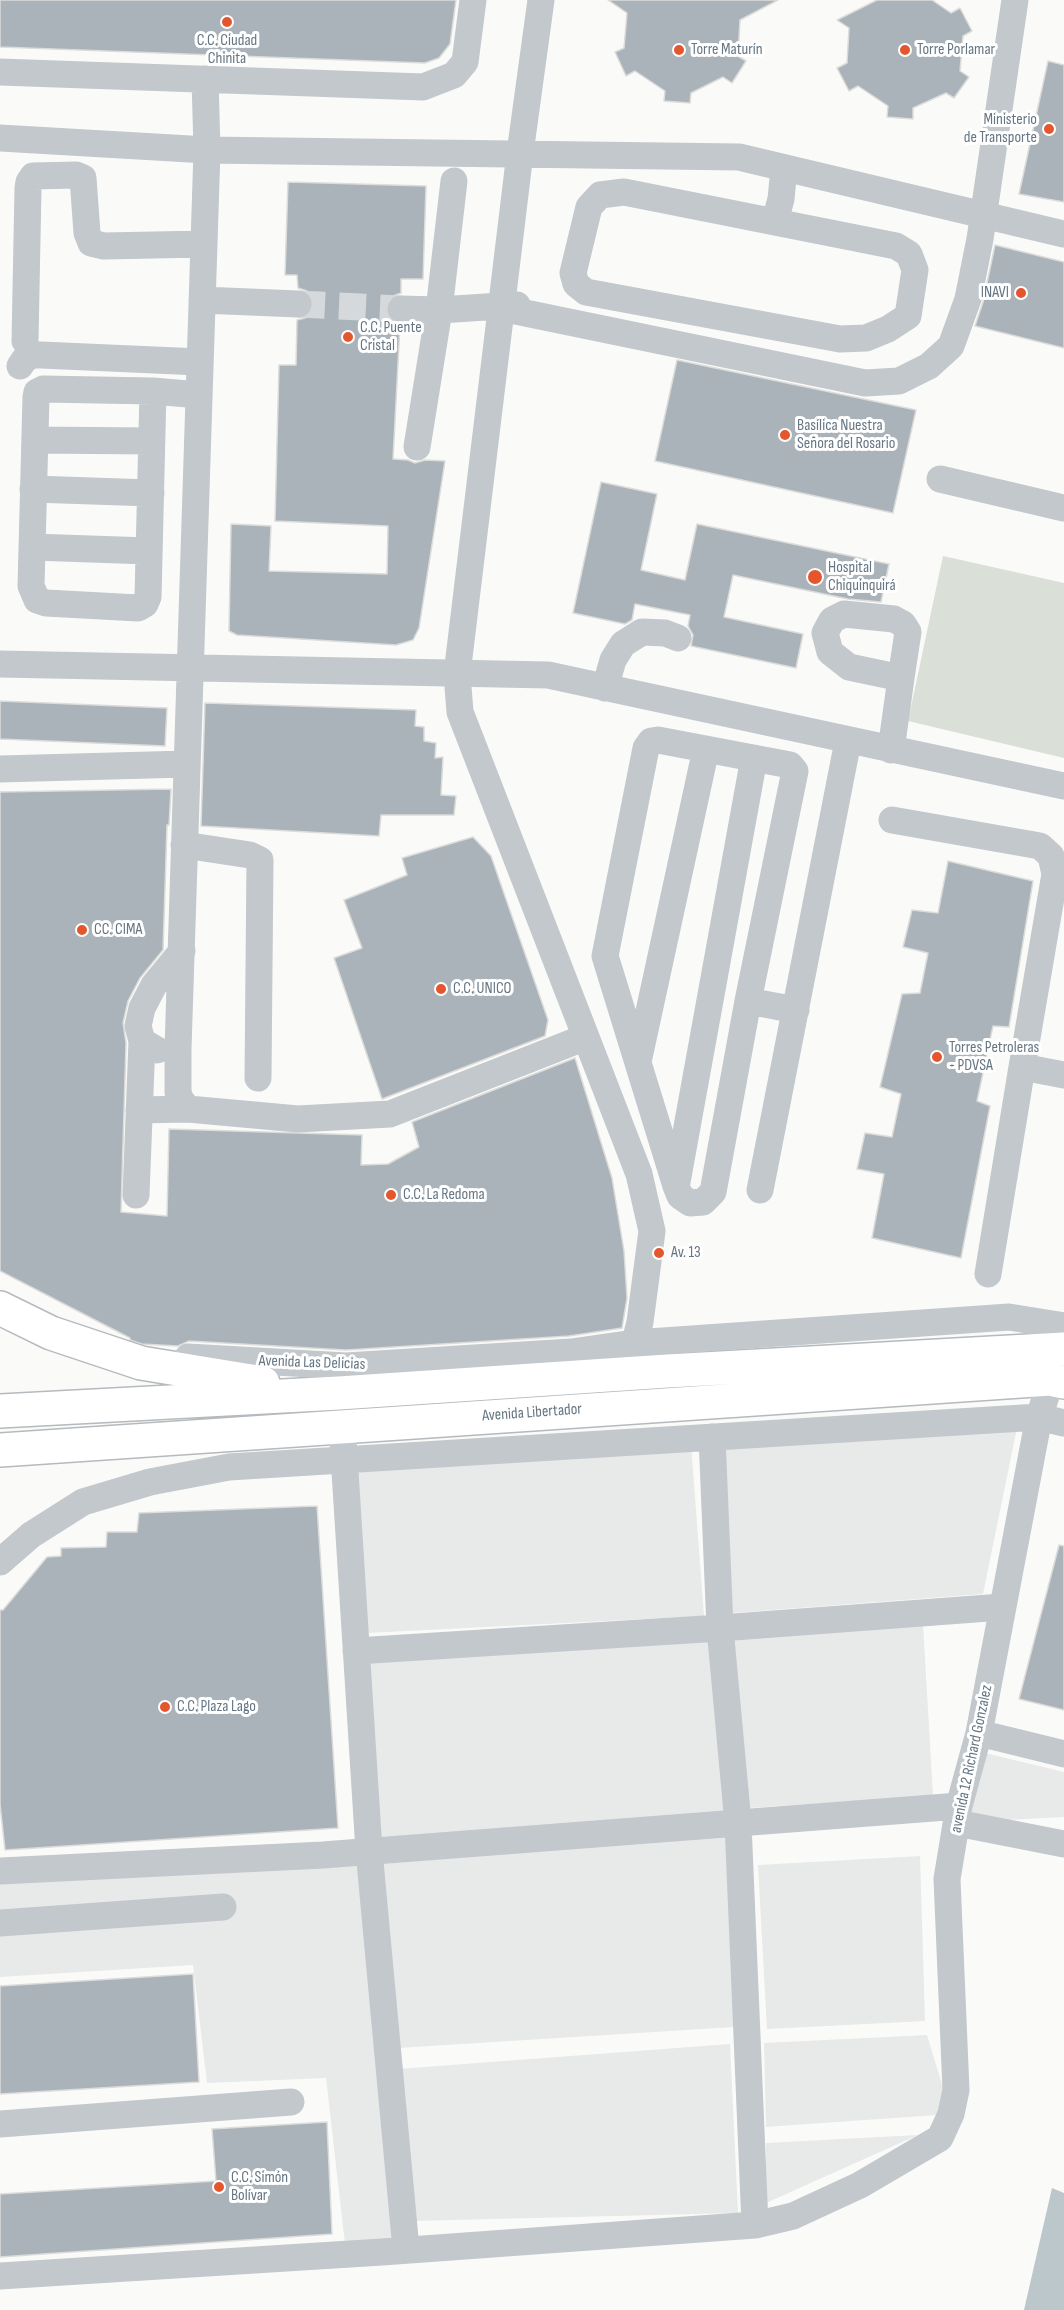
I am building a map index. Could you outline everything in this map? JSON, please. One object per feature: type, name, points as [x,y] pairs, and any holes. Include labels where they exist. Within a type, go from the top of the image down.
[{"type":"main road","points":[[0,1308],[51,1333],[141,1363],[232,1379],[339,1393]]},
{"type":"main road","name":"Avenida Libertador","points":[[0,1411],[339,1393],[630,1358],[1063,1338]]},
{"type":"main road","name":"Avenida Libertador","points":[[0,1450],[1057,1381]]},
{"type":"street","points":[[0,72],[423,87],[454,75],[465,62],[473,0]]},
{"type":"street","points":[[541,0],[520,153],[457,674],[460,712],[639,1174],[652,1231],[640,1322],[630,1358]]},
{"type":"street","points":[[401,309],[501,308],[693,331],[840,339],[866,338],[888,329],[908,316],[915,270],[909,254],[896,246],[624,192],[600,195],[589,207],[573,273],[576,284],[586,292],[693,331],[866,383],[899,381],[929,366],[951,346],[968,299],[980,238],[1015,0]]},
{"type":"street","points":[[188,1109],[180,1099],[178,1092],[178,1049],[207,150],[205,79]]},
{"type":"street","points":[[0,138],[207,150],[739,157],[1064,234]]},
{"type":"street","points":[[775,221],[781,199],[784,168]]},
{"type":"street","points":[[200,362],[42,355],[32,355],[24,360],[22,353],[29,182],[33,176],[76,175],[83,178],[87,233],[91,243],[104,246],[204,244]]},
{"type":"street","points":[[417,447],[439,310],[454,181]]},
{"type":"street","points":[[202,300],[298,304]]},
{"type":"street","points":[[153,391],[148,597],[145,604],[138,608],[46,603],[37,600],[31,586],[34,440],[38,392],[43,389],[153,391],[199,395]]},
{"type":"street","points":[[34,440],[152,441]]},
{"type":"street","points":[[940,479],[1064,508]]},
{"type":"street","points":[[33,489],[151,493]]},
{"type":"street","points":[[32,547],[149,551]]},
{"type":"street","points":[[605,688],[613,660],[623,644],[642,632],[665,633],[678,638]]},
{"type":"street","points":[[0,664],[548,675],[1064,786]]},
{"type":"street","points":[[891,750],[901,678]]},
{"type":"street","points":[[658,740],[754,758],[790,765],[795,771],[748,1001],[713,1192],[703,1202],[690,1203],[681,1197],[676,1186],[605,956],[646,747],[651,741],[658,740]]},
{"type":"street","points":[[760,1190],[848,741]]},
{"type":"street","points":[[637,1063],[706,749]]},
{"type":"street","points":[[676,1186],[754,758]]},
{"type":"street","points":[[0,769],[187,764]]},
{"type":"street","points":[[892,820],[1040,846],[1052,856],[1054,874],[988,1274]]},
{"type":"street","points":[[184,845],[250,855],[260,860],[258,1078]]},
{"type":"street","points":[[136,1195],[142,1041],[138,1026],[142,1008],[154,985],[182,951]]},
{"type":"street","points":[[748,1001],[796,1010]]},
{"type":"street","points":[[142,1008],[154,1004],[170,1008],[180,1016]]},
{"type":"street","points":[[140,1110],[188,1109],[298,1119],[390,1114],[586,1037]]},
{"type":"street","points":[[142,1041],[154,1050],[178,1049]]},
{"type":"street","points":[[1022,1067],[1064,1075]]},
{"type":"street","name":"Avenida Las Delicias","points":[[0,1298],[69,1331],[142,1353],[204,1359],[346,1366],[572,1352],[630,1358]]},
{"type":"street","name":"avenida 12 Richard Gonzalez","points":[[755,2224],[794,2216],[860,2185],[940,2138],[951,2114],[956,2090],[947,1879],[958,1814],[979,1733],[1002,1607],[1051,1420],[1063,1338]]},
{"type":"street","points":[[0,1562],[31,1535],[82,1502],[150,1482],[229,1467],[712,1437],[1051,1420]]},
{"type":"street","points":[[341,1426],[345,1459],[369,1851],[405,2249]]},
{"type":"street","points":[[0,2276],[755,2224],[738,1823],[720,1628],[712,1437]]},
{"type":"street","points":[[356,1651],[1002,1607]]},
{"type":"street","points":[[979,1733],[1064,1754]]},
{"type":"street","points":[[0,1871],[369,1851],[738,1823],[958,1814],[1064,1844]]},
{"type":"street","points":[[0,1923],[223,1907]]},
{"type":"street","points":[[0,2124],[291,2102]]},
{"type":"shaded area","points":[[943,556],[1064,583],[1064,758],[908,721]]},
{"type":"shaded area","points":[[1018,1423],[983,1594],[732,1613],[721,1445]]},
{"type":"shaded area","points":[[691,1444],[704,1616],[367,1633],[356,1470]]},
{"type":"shaded area","points":[[923,1624],[933,1796],[748,1808],[734,1639]]},
{"type":"shaded area","points":[[708,1639],[726,1811],[380,1838],[367,1663]]},
{"type":"shaded area","points":[[981,1752],[1064,1772],[1064,1817],[967,1822]]},
{"type":"shaded area","points":[[726,1835],[734,2027],[398,2048],[382,1864]]},
{"type":"shaded area","points":[[920,1856],[925,2021],[767,2029],[758,1865]]},
{"type":"shaded area","points":[[361,1862],[395,2241],[345,2244],[326,2078],[207,2083],[193,1965],[0,1977],[0,1882]]},
{"type":"shaded area","points":[[927,2035],[951,2114],[766,2127],[764,2043]]},
{"type":"shaded area","points":[[730,2044],[738,2213],[412,2221],[398,2069]]},
{"type":"shaded area","points":[[918,2135],[766,2203],[766,2143]]},
{"type":"shaded area","points":[[1052,2188],[1064,2193],[1064,2310],[1024,2310]]},
{"type":"building","name":"C.C. Ciudad Chinita","points":[[0,0],[456,0],[450,44],[439,58],[425,63],[0,47]]},
{"type":"building","name":"Torre Maturín","points":[[608,0],[778,0],[740,20],[738,56],[746,61],[732,83],[723,77],[691,93],[690,103],[664,101],[665,91],[635,71],[626,76],[615,52],[624,48],[627,13]]},
{"type":"building","name":"Torre Porlamar","points":[[877,0],[932,0],[951,13],[960,8],[972,31],[963,36],[960,71],[969,77],[954,98],[946,93],[913,108],[913,119],[887,117],[888,106],[858,86],[849,91],[837,68],[847,63],[849,28],[837,20]]},
{"type":"building","name":"Ministerio de Transporte","points":[[1048,61],[1064,65],[1064,202],[1019,194]]},
{"type":"building","name":"C.C. Puente Cristal","points":[[288,182],[426,186],[423,279],[401,279],[401,293],[387,301],[385,308],[392,322],[400,325],[393,459],[415,463],[425,460],[445,461],[419,628],[413,640],[396,645],[237,635],[229,631],[231,524],[271,526],[269,571],[387,574],[388,526],[275,521],[279,365],[296,365],[297,320],[311,313],[314,304],[312,296],[307,291],[298,288],[297,275],[285,275]]},
{"type":"building","name":"INAVI","points":[[995,245],[1064,262],[1064,348],[975,326],[983,302]]},
{"type":"building","name":"Basílica Nuestra Señora del Rosario","points":[[677,360],[916,410],[893,513],[655,461]]},
{"type":"building","name":"Hospital Chiquinquirá","points":[[601,482],[657,494],[641,570],[685,580],[697,524],[889,564],[881,602],[848,599],[733,575],[724,617],[803,634],[796,668],[691,646],[693,635],[688,626],[690,615],[635,604],[632,620],[625,624],[573,613]]},
{"type":"building","points":[[0,701],[167,708],[165,746],[0,739]]},
{"type":"building","points":[[205,703],[416,710],[415,726],[424,727],[424,741],[436,743],[435,758],[443,757],[441,795],[456,796],[454,815],[381,815],[379,836],[201,826]]},
{"type":"building","points":[[171,789],[169,825],[167,825],[163,950],[140,978],[128,1001],[123,1023],[126,1043],[121,1212],[167,1216],[169,1129],[362,1135],[361,1165],[388,1164],[419,1147],[412,1122],[575,1058],[612,1178],[624,1251],[627,1298],[622,1328],[569,1336],[346,1350],[189,1341],[178,1346],[142,1344],[130,1340],[0,1271],[0,792]]},
{"type":"building","name":"C.C. UNICO","points":[[473,837],[491,856],[548,1020],[545,1036],[382,1099],[334,958],[362,948],[344,900],[407,875],[402,858]]},
{"type":"building","name":"Torres Petroleras - PDVSA","points":[[948,861],[1033,881],[1009,1027],[993,1026],[977,1101],[990,1106],[961,1258],[872,1238],[884,1174],[857,1169],[865,1133],[892,1137],[901,1094],[880,1087],[902,994],[920,993],[928,953],[903,947],[912,910],[938,913]]},
{"type":"building","name":"C.C. Plaza Lago","points":[[317,1506],[338,1828],[5,1850],[0,1804],[0,1610],[3,1610],[47,1557],[61,1556],[61,1548],[106,1547],[107,1532],[137,1532],[139,1513]]},
{"type":"building","points":[[1059,1545],[1064,1546],[1064,1710],[1019,1699]]},
{"type":"building","points":[[193,1974],[199,2082],[0,2094],[0,1986]]},
{"type":"building","name":"C.C. Simón Bolívar","points":[[327,2122],[332,2234],[0,2257],[0,2194],[216,2181],[212,2129]]},
{"type":"tunnel","points":[[298,304],[401,309]]},
{"type":"place","name":"C.C. Ciudad Chinita","points":[[227,22]]},
{"type":"place","name":"Torre Maturín","points":[[679,50]]},
{"type":"place","name":"Torre Porlamar","points":[[905,50]]},
{"type":"place","name":"Ministerio de Transporte","points":[[1049,129]]},
{"type":"place","name":"INAVI","points":[[1021,293]]},
{"type":"place","name":"C.C. Puente Cristal","points":[[348,337]]},
{"type":"place","name":"Basílica Nuestra Señora del Rosario","points":[[785,435]]},
{"type":"place","name":"Hospital Chiquinquirá","points":[[815,577]]},
{"type":"place","name":"CC. CIMA","points":[[82,930]]},
{"type":"place","name":"C.C. UNICO","points":[[441,989]]},
{"type":"place","name":"Torres Petroleras - PDVSA","points":[[937,1057]]},
{"type":"place","name":"C.C. La Redoma","points":[[391,1195]]},
{"type":"place","name":"Av. 13","points":[[659,1253]]},
{"type":"place","name":"C.C. Plaza Lago","points":[[165,1707]]},
{"type":"place","name":"C.C. Simón Bolívar","points":[[219,2187]]}]
